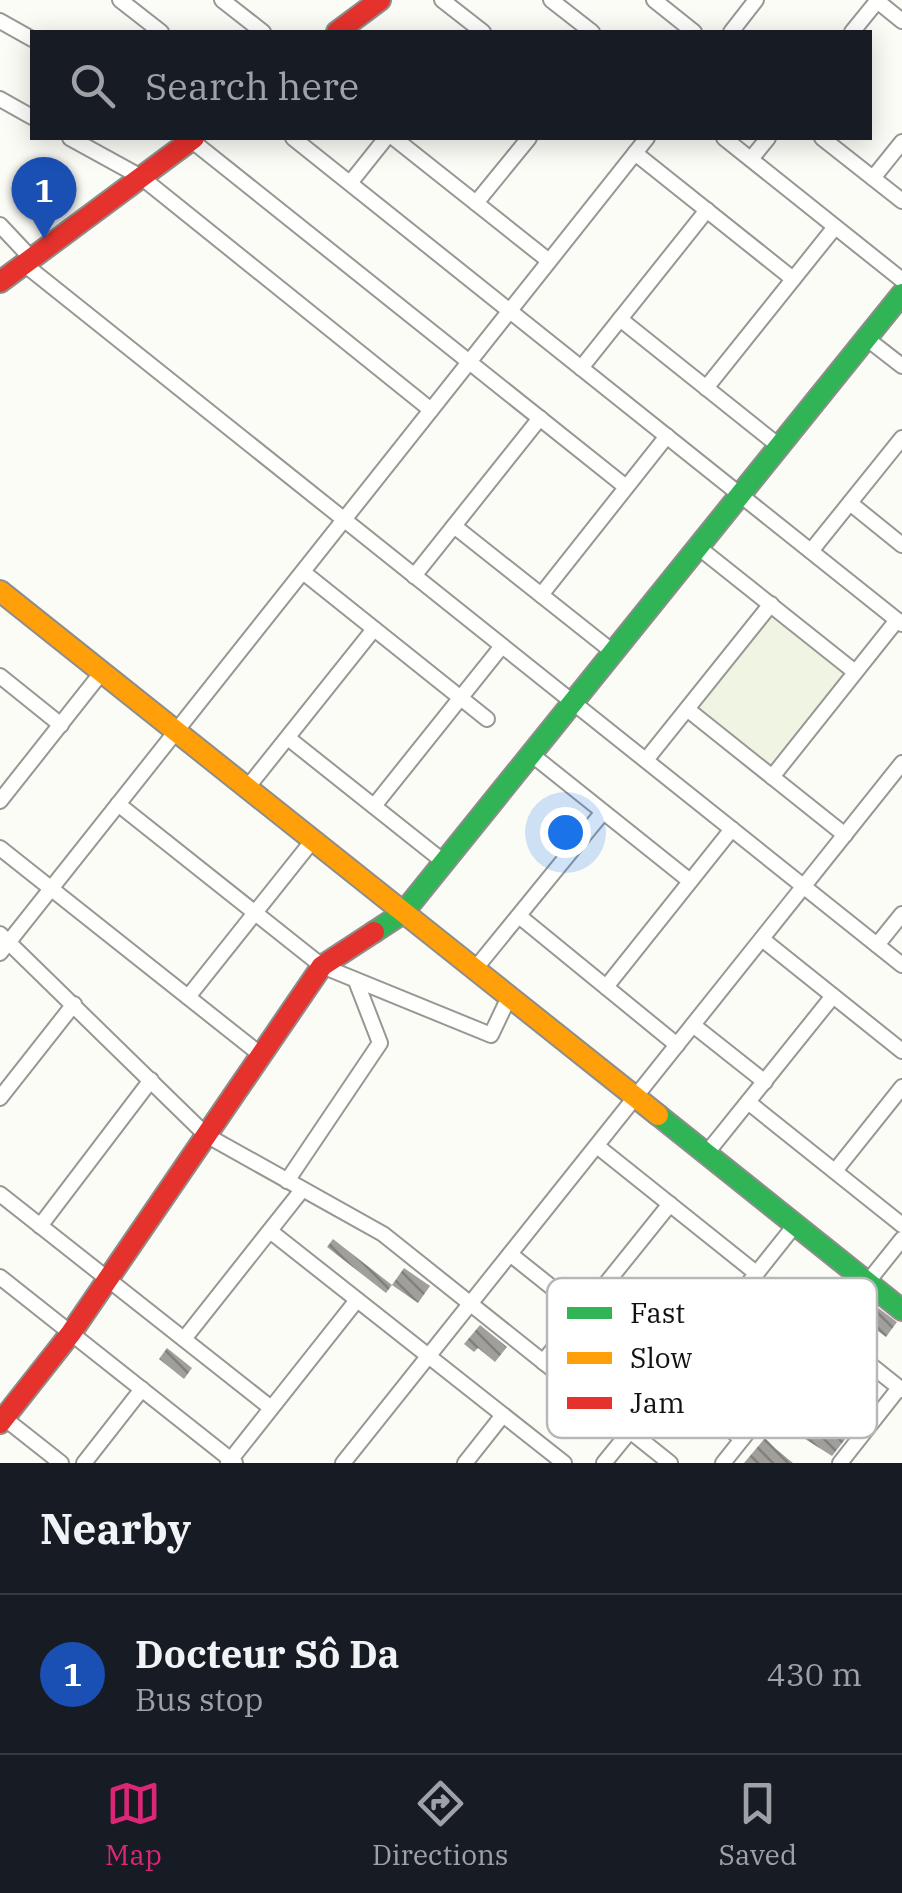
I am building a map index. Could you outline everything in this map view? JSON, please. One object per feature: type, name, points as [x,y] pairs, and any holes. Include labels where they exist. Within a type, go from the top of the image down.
[{"type":"street","points":[[120,0],[158,30]]},
{"type":"street","points":[[340,30],[380,0]]},
{"type":"street","points":[[442,0],[476,30]]},
{"type":"street","points":[[551,0],[589,30]]},
{"type":"street","points":[[654,0],[692,30]]},
{"type":"street","points":[[733,30],[756,0]]},
{"type":"street","points":[[854,30],[877,0],[902,21]]},
{"type":"street","points":[[230,2],[261,30]]},
{"type":"street","points":[[0,21],[30,38]]},
{"type":"street","points":[[0,99],[30,116]]},
{"type":"street","points":[[74,140],[141,177],[431,410]]},
{"type":"street","points":[[0,282],[192,140]]},
{"type":"street","points":[[194,140],[626,487]]},
{"type":"street","points":[[296,140],[900,622],[772,777]]},
{"type":"street","points":[[350,183],[384,140]]},
{"type":"street","points":[[397,140],[549,261]]},
{"type":"street","points":[[476,203],[526,140]]},
{"type":"street","points":[[547,1364],[383,1234],[206,1135],[74,1004],[3,942],[51,888],[645,140]]},
{"type":"street","points":[[727,140],[902,280]]},
{"type":"street","points":[[751,159],[766,140]]},
{"type":"street","points":[[825,140],[902,201]]},
{"type":"street","points":[[873,178],[902,142]]},
{"type":"street","points":[[635,153],[793,279]]},
{"type":"street","points":[[581,368],[707,210]]},
{"type":"street","points":[[0,224],[27,261],[344,520],[902,965]]},
{"type":"street","points":[[706,388],[835,226]]},
{"type":"street","points":[[61,1463],[2,1421],[71,1333],[322,966],[404,912],[902,294]]},
{"type":"street","points":[[620,319],[779,446]]},
{"type":"street","points":[[866,338],[902,366]]},
{"type":"street","points":[[414,576],[540,418]]},
{"type":"street","points":[[540,594],[667,436]]},
{"type":"street","points":[[812,552],[902,438]]},
{"type":"street","points":[[850,503],[902,544]]},
{"type":"street","points":[[454,526],[613,652]]},
{"type":"street","points":[[698,546],[856,672]]},
{"type":"street","points":[[302,572],[487,719]]},
{"type":"street","points":[[0,590],[862,1278]]},
{"type":"street","points":[[646,760],[770,604]]},
{"type":"street","points":[[247,788],[374,629]]},
{"type":"street","points":[[374,806],[502,646]]},
{"type":"street","points":[[0,801],[102,672]]},
{"type":"street","points":[[0,676],[61,724]]},
{"type":"street","points":[[686,709],[844,836]]},
{"type":"street","points":[[288,738],[444,862]]},
{"type":"street","points":[[531,754],[690,882]]},
{"type":"street","points":[[343,1463],[902,763]]},
{"type":"street","points":[[118,804],[322,966],[492,1035],[509,997]]},
{"type":"street","points":[[475,970],[603,812]]},
{"type":"street","points":[[606,987],[732,829]]},
{"type":"street","points":[[188,997],[312,840]]},
{"type":"street","points":[[0,848],[261,1055]]},
{"type":"street","points":[[877,945],[902,914]]},
{"type":"street","points":[[519,916],[677,1045]]},
{"type":"street","points":[[762,939],[902,1051]]},
{"type":"street","points":[[287,1181],[380,1043],[356,980]]},
{"type":"street","points":[[706,1154],[833,996]]},
{"type":"street","points":[[0,1098],[74,1004]]},
{"type":"street","points":[[694,1024],[765,1082]]},
{"type":"street","points":[[40,1226],[151,1080]]},
{"type":"street","points":[[835,1171],[902,1087]]},
{"type":"street","points":[[748,1102],[902,1225]]},
{"type":"street","points":[[596,1146],[756,1273]]},
{"type":"street","points":[[184,1339],[302,1190]]},
{"type":"street","points":[[0,1194],[271,1408]]},
{"type":"street","points":[[611,1278],[670,1204]]},
{"type":"street","points":[[752,1278],[795,1225]]},
{"type":"street","points":[[270,1231],[564,1463]]},
{"type":"street","points":[[870,1278],[902,1238]]},
{"type":"street","points":[[510,1254],[547,1284]]},
{"type":"street","points":[[0,1277],[231,1462],[357,1300]]},
{"type":"street","points":[[877,1290],[902,1310]]},
{"type":"street","points":[[544,1362],[547,1358]]},
{"type":"street","points":[[877,1370],[901,1389],[877,1418]]},
{"type":"street","points":[[84,1463],[142,1389]]},
{"type":"street","points":[[465,1463],[503,1415]]},
{"type":"street","points":[[604,1463],[624,1438]]},
{"type":"street","points":[[639,1438],[670,1463]]},
{"type":"street","points":[[840,1463],[861,1438]]},
{"type":"street","points":[[722,1463],[742,1439]]},
{"type":"green space","points":[[772,608],[851,671],[769,773],[690,710]]},
{"type":"building","points":[[333,1239],[392,1285],[386,1293],[327,1247]]},
{"type":"building","points":[[404,1268],[430,1286],[418,1303],[392,1285]]},
{"type":"building","points":[[877,1307],[897,1322],[886,1337],[877,1330]]},
{"type":"building","points":[[480,1325],[507,1347],[495,1362],[478,1348],[474,1352],[464,1344]]},
{"type":"building","points":[[167,1348],[192,1368],[184,1379],[159,1359]]},
{"type":"building","points":[[765,1438],[776,1449],[793,1463],[744,1463]]},
{"type":"building","points":[[804,1438],[846,1438],[832,1456]]},
{"type":"traffic: fast","points":[[374,932],[403,913],[902,294]]},
{"type":"traffic: fast","points":[[658,1115],[862,1278]]},
{"type":"traffic: fast","points":[[877,1290],[902,1310]]},
{"type":"traffic: slow","points":[[0,591],[658,1115]]},
{"type":"traffic: jam","points":[[340,30],[380,0]]},
{"type":"traffic: jam","points":[[0,282],[191,140]]},
{"type":"traffic: jam","points":[[0,1423],[71,1333],[322,966],[374,932]]},
{"type":"place","name":"Docteur Sô Da","points":[[44,239]]}]
